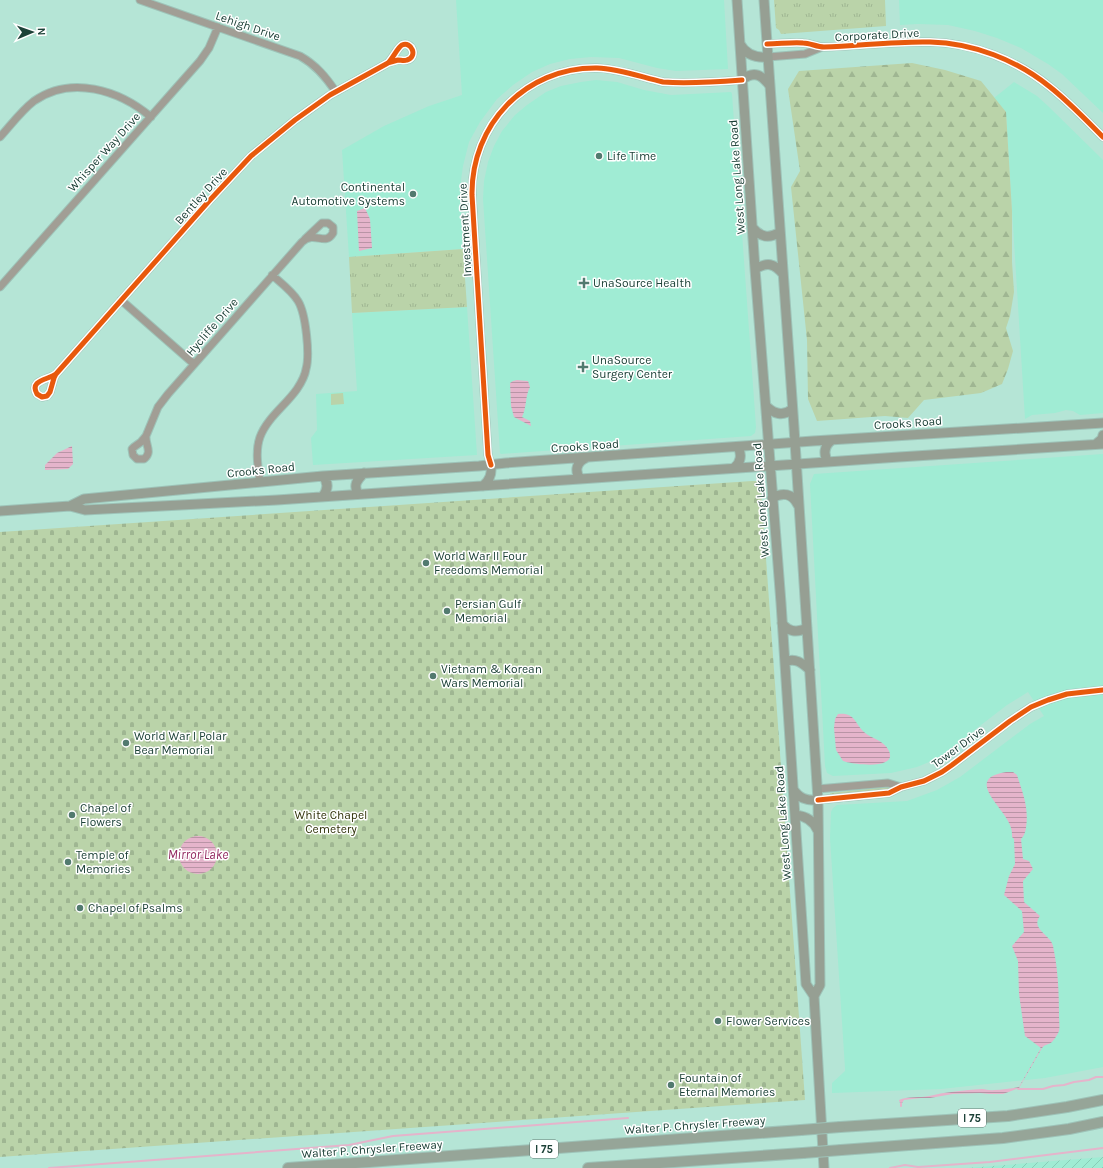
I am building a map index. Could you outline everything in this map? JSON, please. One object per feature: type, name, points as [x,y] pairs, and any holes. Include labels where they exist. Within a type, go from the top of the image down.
[{"type":"highway","name":"Walter P. Chrysler Freeway","points":[[288,1168],[1008,1116],[1067,1108],[1103,1100]]},
{"type":"highway","name":"I 75","points":[[588,1168],[1003,1138],[1069,1129],[1103,1122]]},
{"type":"main road","name":"West Long Lake Road","points":[[737,0],[755,269],[785,662],[806,984],[814,996],[824,1168]]},
{"type":"main road","name":"West Long Lake Road","points":[[764,0],[818,800],[820,985],[814,996]]},
{"type":"main road","points":[[740,44],[742,48],[750,55],[760,58],[768,57]]},
{"type":"main road","points":[[742,80],[750,75],[758,75],[770,86]]},
{"type":"main road","points":[[752,227],[756,232],[765,237],[773,236],[780,232]]},
{"type":"main road","points":[[755,269],[763,265],[771,265],[779,269],[783,274]]},
{"type":"main road","points":[[766,406],[770,410],[779,414],[786,413],[792,408]]},
{"type":"main road","name":"Crooks Road","points":[[70,506],[84,499],[323,476],[738,446],[1102,425]]},
{"type":"main road","points":[[1100,444],[1103,435]]},
{"type":"main road","points":[[828,462],[825,456],[825,449],[826,445],[832,440]]},
{"type":"main road","name":"Crooks Road","points":[[0,511],[70,506],[85,510],[197,505],[770,465],[1100,444]]},
{"type":"main road","points":[[734,468],[737,466],[740,458],[738,446]]},
{"type":"main road","points":[[580,479],[577,473],[577,467],[580,462],[586,458]]},
{"type":"main road","points":[[483,486],[490,477],[492,470],[491,465]]},
{"type":"main road","points":[[358,494],[356,482],[364,473]]},
{"type":"main road","points":[[322,496],[325,494],[327,486],[326,480],[323,476]]},
{"type":"main road","points":[[197,505],[195,494],[201,488]]},
{"type":"main road","points":[[772,498],[782,494],[788,494],[794,498],[798,505]]},
{"type":"main road","points":[[782,623],[787,628],[794,631],[807,628]]},
{"type":"main road","points":[[785,662],[797,660],[810,670]]},
{"type":"main road","points":[[793,789],[803,798],[818,800]]},
{"type":"main road","points":[[795,815],[800,815],[808,819],[816,826],[818,833]]},
{"type":"main road","points":[[801,908],[807,913],[811,914],[819,912]]},
{"type":"street","name":"Lehigh Drive","points":[[140,0],[285,50],[305,59],[321,71],[336,92]]},
{"type":"street","name":"Whisper Way Drive","points":[[0,287],[205,55],[218,27]]},
{"type":"street","name":"Corporate Drive","points":[[768,57],[806,54],[822,48],[909,42],[931,42],[961,46],[982,51],[1022,68],[1041,80],[1067,101],[1103,137]]},
{"type":"street","name":"Corporate Drive","points":[[767,44],[804,43],[822,48]]},
{"type":"street","name":"Bentley Drive","points":[[56,374],[209,201],[251,156],[295,120],[336,92],[388,63]]},
{"type":"street","name":"Investment Drive","points":[[491,465],[488,455],[472,195],[475,162],[490,127],[509,103],[529,88],[547,78],[572,70],[596,68],[611,69],[672,83],[742,80]]},
{"type":"street","points":[[0,137],[34,101],[51,92],[71,87],[92,88],[118,96],[134,104],[151,116]]},
{"type":"street","name":"Hycliffe Drive","points":[[146,436],[158,406],[305,239]]},
{"type":"street","points":[[260,482],[257,452],[261,435],[267,424],[297,389],[304,376],[307,364],[303,312],[296,297],[272,275]]},
{"type":"street","points":[[121,300],[194,364]]},
{"type":"street","name":"Tower Drive","points":[[818,800],[889,793],[901,787],[924,781],[942,772],[1031,707],[1062,695],[1103,690]]},
{"type":"street","name":"Tower Drive","points":[[817,788],[888,783],[901,787]]},
{"type":"shaded area","points":[[456,0],[724,0],[728,69],[676,71],[657,68],[619,58],[591,57],[570,59],[550,64],[532,72],[513,85],[497,99],[480,122],[469,142],[463,166],[460,193],[463,249],[349,257],[342,150],[384,126],[429,106],[462,95]]},
{"type":"shaded area","points":[[899,0],[1103,0],[1103,113],[1062,74],[1021,48],[975,31],[948,25],[900,25]]},
{"type":"shaded area","points":[[596,80],[617,82],[644,90],[671,95],[731,92],[732,94],[756,427],[755,433],[751,436],[500,453],[483,199],[484,181],[488,162],[502,131],[515,115],[527,105],[546,92],[561,86]]},
{"type":"shaded area","points":[[1014,82],[1037,96],[1103,160],[1103,413],[1080,415],[1073,411],[1066,410],[1055,413],[1032,415],[1025,419],[1006,112],[994,98]]},
{"type":"shaded area","points":[[467,307],[477,455],[313,465],[311,438],[317,430],[316,394],[357,391],[352,313]]},
{"type":"shaded area","points":[[1103,454],[1103,1067],[1045,1078],[941,1089],[832,1093],[832,1083],[845,1071],[830,838],[831,812],[833,808],[837,805],[907,801],[937,790],[960,777],[1030,724],[1044,716],[1028,692],[1007,705],[942,755],[917,767],[891,773],[833,776],[827,773],[825,766],[810,484],[814,474]]},
{"type":"shaded area","points":[[1103,1157],[1103,1168],[967,1168]]},
{"type":"green space","points":[[774,0],[885,0],[886,26],[781,34],[776,28]]},
{"type":"green space","points":[[912,63],[945,70],[981,81],[1006,112],[1012,211],[1012,262],[1014,292],[1010,316],[1006,328],[1013,351],[1002,384],[981,393],[924,400],[908,418],[885,416],[817,421],[808,399],[807,340],[791,187],[800,171],[788,89],[799,71]]},
{"type":"green space","points":[[463,249],[467,307],[352,313],[349,257]]},
{"type":"green space","points":[[343,393],[344,404],[331,405],[331,394]]},
{"type":"green space","name":"White Chapel Cemetery","points":[[757,481],[761,489],[805,1100],[0,1157],[0,532]]},
{"type":"green space","points":[[890,788],[889,790],[831,795],[830,793]]},
{"type":"water","points":[[365,208],[370,219],[372,248],[359,251],[357,211]]},
{"type":"water","points":[[517,380],[528,381],[530,387],[522,417],[530,421],[531,426],[514,417],[511,406],[510,383]]},
{"type":"water","points":[[72,446],[73,464],[68,469],[45,470],[45,465],[57,453]]},
{"type":"water","points":[[838,714],[848,715],[854,719],[864,732],[884,744],[889,751],[890,757],[887,761],[881,764],[872,765],[855,764],[843,761],[836,750],[834,728],[835,719]]},
{"type":"water","points":[[1006,772],[1013,772],[1017,775],[1025,801],[1027,820],[1026,828],[1021,839],[1023,859],[1029,861],[1033,869],[1023,881],[1024,902],[1040,916],[1038,921],[1039,928],[1049,938],[1053,946],[1058,981],[1059,1031],[1052,1042],[1042,1048],[1019,1088],[1003,1094],[953,1094],[904,1100],[900,1103],[899,1100],[906,1098],[926,1097],[942,1093],[1019,1087],[1041,1048],[1025,1036],[1019,994],[1018,961],[1012,946],[1024,932],[1022,911],[1004,895],[1009,876],[1015,864],[1014,839],[1012,837],[1008,820],[990,795],[987,788],[988,781],[993,776]]},
{"type":"water","name":"Mirror Lake","points":[[194,836],[202,836],[212,841],[216,848],[216,862],[212,869],[202,874],[194,874],[184,869],[182,866],[179,859],[179,851],[184,841],[187,839]]},
{"type":"waterway","points":[[1018,1089],[1043,1089],[1089,1080],[1096,1077],[1103,1077]]},
{"type":"waterway","points":[[49,1168],[349,1145],[393,1136],[628,1118]]},
{"type":"waterway","points":[[890,1168],[905,1165],[918,1167],[990,1162],[1103,1148]]},
{"type":"cycle path","points":[[767,44],[806,43],[824,47],[904,42],[930,42],[946,43],[978,50],[1009,61],[1037,77],[1064,99],[1103,137]]},
{"type":"cycle path","points":[[56,374],[50,392],[47,396],[42,397],[37,394],[35,389],[37,383],[56,374],[209,201],[251,156],[295,120],[330,95],[388,63],[410,58],[413,53],[411,47],[406,44],[402,45],[388,63]]},
{"type":"cycle path","points":[[491,465],[488,455],[472,195],[474,169],[481,145],[492,124],[507,105],[526,89],[547,78],[571,70],[597,68],[606,69],[673,83],[742,80]]},
{"type":"cycle path","points":[[818,800],[889,793],[901,787],[924,781],[942,772],[1031,707],[1067,694],[1103,690]]},
{"type":"place","name":"Life Time","points":[[599,156]]},
{"type":"place","name":"Continental Automotive Systems","points":[[413,194]]},
{"type":"place","name":"UnaSource Health","points":[[584,283]]},
{"type":"place","name":"UnaSource Surgery Center","points":[[583,367]]},
{"type":"place","name":"World War II Four Freedoms Memorial","points":[[426,563]]},
{"type":"place","name":"Persian Gulf Memorial","points":[[447,611]]},
{"type":"place","name":"Vietnam & Korean Wars Memorial","points":[[433,676]]},
{"type":"place","name":"World War I Polar Bear Memorial","points":[[126,743]]},
{"type":"place","name":"Chapel of Flowers","points":[[72,815]]},
{"type":"place","name":"Temple of Memories","points":[[68,862]]},
{"type":"place","name":"Chapel of Psalms","points":[[80,908]]},
{"type":"place","name":"Flower Services","points":[[718,1021]]},
{"type":"place","name":"Fountain of Eternal Memories","points":[[671,1085]]}]
